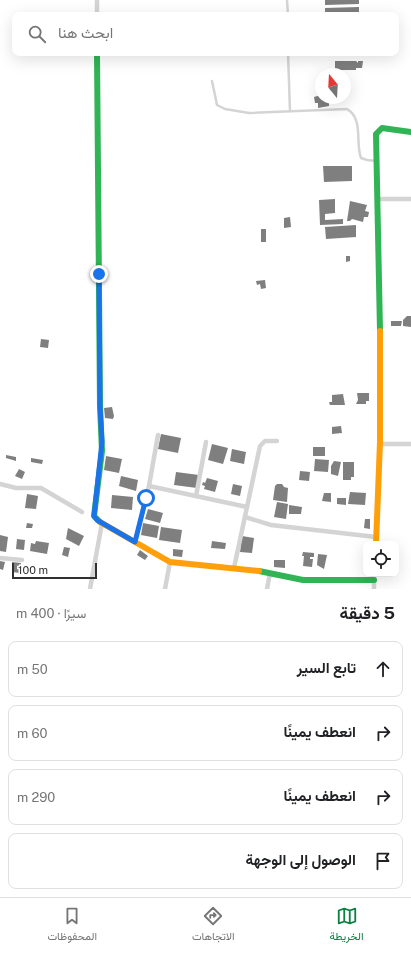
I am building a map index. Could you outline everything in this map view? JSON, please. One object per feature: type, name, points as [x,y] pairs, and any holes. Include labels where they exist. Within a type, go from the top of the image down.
[{"type":"street","points":[[97,0],[97,12]]},
{"type":"street","points":[[97,56],[100,406],[102,442],[94,514],[95,518],[170,562],[234,568],[270,573],[303,580],[374,577],[374,589]]},
{"type":"street","points":[[376,541],[379,444],[378,199],[376,134],[378,130],[382,128],[411,132]]},
{"type":"street","points":[[378,199],[411,199]]},
{"type":"street","points":[[135,542],[149,486],[158,435]]},
{"type":"street","points":[[234,568],[260,445],[265,441],[277,441]]},
{"type":"street","points":[[196,496],[206,442]]},
{"type":"street","points":[[379,444],[411,444]]},
{"type":"street","points":[[0,484],[16,488],[41,488],[82,512]]},
{"type":"street","points":[[149,486],[247,507]]},
{"type":"street","points":[[245,517],[268,525],[376,537]]},
{"type":"street","points":[[90,589],[102,523]]},
{"type":"street","points":[[0,558],[22,560]]},
{"type":"street","points":[[165,589],[170,562]]},
{"type":"street","points":[[266,589],[270,573]]},
{"type":"lane","points":[[287,0],[288,12]]},
{"type":"lane","points":[[288,56],[290,111]]},
{"type":"lane","points":[[212,81],[216,104],[220,108],[250,113],[344,109],[350,111],[357,122],[361,158],[377,161]]},
{"type":"building","points":[[325,0],[359,0],[359,4],[325,5]]},
{"type":"building","points":[[359,7],[359,12],[325,12],[325,8]]},
{"type":"building","points":[[335,61],[356,61],[358,63],[358,61],[363,61],[362,68],[356,68],[356,70],[351,70],[351,68],[335,68]]},
{"type":"building","points":[[318,104],[329,104],[329,106],[318,108]]},
{"type":"building","points":[[323,166],[352,166],[352,181],[324,182]]},
{"type":"building","points":[[335,199],[335,213],[325,214],[325,220],[343,219],[343,224],[320,225],[319,200]]},
{"type":"building","points":[[350,201],[367,205],[365,211],[369,212],[368,217],[364,217],[363,222],[352,219],[347,221]]},
{"type":"building","points":[[290,217],[291,227],[284,228],[284,218]]},
{"type":"building","points":[[356,225],[356,237],[326,239],[325,227]]},
{"type":"building","points":[[261,229],[266,229],[266,242],[261,242]]},
{"type":"building","points":[[346,256],[350,256],[350,261],[346,262]]},
{"type":"building","points":[[265,280],[266,288],[261,289],[260,284],[257,285],[256,281]]},
{"type":"building","points":[[407,316],[411,316],[411,327],[403,326],[403,320]]},
{"type":"building","points":[[391,321],[402,321],[401,326],[391,326]]},
{"type":"building","points":[[41,339],[49,340],[48,348],[40,347]]},
{"type":"building","points":[[357,393],[369,393],[369,401],[366,401],[366,404],[356,404],[358,400]]},
{"type":"building","points":[[343,394],[345,405],[330,405],[329,402],[332,402],[332,395]]},
{"type":"building","points":[[112,407],[114,416],[113,419],[105,418],[104,408]]},
{"type":"building","points":[[341,426],[342,433],[332,434],[332,427]]},
{"type":"building","points":[[161,434],[181,438],[178,453],[158,449]]},
{"type":"building","points":[[212,444],[228,448],[223,464],[208,460]]},
{"type":"building","points":[[313,447],[325,447],[325,456],[313,456]]},
{"type":"building","points":[[232,449],[246,452],[244,464],[230,461]]},
{"type":"building","points":[[6,455],[16,457],[16,461],[6,458]]},
{"type":"building","points":[[106,456],[122,459],[119,473],[104,470]]},
{"type":"building","points":[[31,458],[43,460],[42,464],[31,462]]},
{"type":"building","points":[[315,459],[329,460],[328,472],[314,471]]},
{"type":"building","points":[[334,461],[341,462],[338,476],[331,474],[331,466]]},
{"type":"building","points":[[343,462],[354,462],[354,477],[351,477],[351,480],[343,480]]},
{"type":"building","points":[[19,469],[25,472],[22,479],[15,476]]},
{"type":"building","points":[[300,471],[310,472],[309,481],[299,480]]},
{"type":"building","points":[[176,472],[199,475],[197,488],[174,485]]},
{"type":"building","points":[[121,476],[138,480],[136,491],[119,486]]},
{"type":"building","points":[[207,478],[218,481],[215,492],[204,489],[205,486],[202,485],[203,482],[205,483]]},
{"type":"building","points":[[233,484],[242,486],[240,496],[231,494]]},
{"type":"building","points":[[277,484],[282,484],[284,487],[288,488],[287,502],[273,500],[275,486]]},
{"type":"building","points":[[350,492],[366,493],[365,505],[348,504]]},
{"type":"building","points":[[324,493],[331,493],[331,502],[322,501]]},
{"type":"building","points":[[27,494],[38,496],[36,509],[25,508]]},
{"type":"building","points":[[112,495],[133,497],[132,510],[111,508]]},
{"type":"building","points":[[337,498],[346,498],[346,505],[337,504]]},
{"type":"building","points":[[277,502],[288,504],[286,519],[274,517]]},
{"type":"building","points":[[289,505],[302,507],[301,514],[289,514]]},
{"type":"building","points":[[148,509],[163,513],[160,523],[145,519]]},
{"type":"building","points":[[365,519],[370,519],[370,529],[364,528]]},
{"type":"building","points":[[27,523],[33,524],[32,528],[26,528]]},
{"type":"building","points":[[143,523],[159,526],[157,538],[141,535]]},
{"type":"building","points":[[161,527],[182,530],[180,543],[159,540]]},
{"type":"building","points":[[68,528],[84,536],[79,546],[66,539]]},
{"type":"building","points":[[0,535],[8,537],[6,552],[0,551]]},
{"type":"building","points":[[242,536],[254,538],[252,553],[240,552]]},
{"type":"building","points":[[17,539],[25,540],[24,550],[16,549]]},
{"type":"building","points":[[36,541],[49,543],[47,554],[30,551],[31,543],[35,544]]},
{"type":"building","points":[[212,541],[226,543],[225,549],[211,548]]},
{"type":"building","points":[[64,547],[70,548],[68,557],[62,555]]},
{"type":"building","points":[[173,549],[183,550],[182,557],[173,556]]},
{"type":"building","points":[[140,550],[148,556],[145,560],[137,555]]},
{"type":"building","points":[[303,552],[314,553],[314,557],[310,557],[310,559],[313,559],[312,567],[303,566]]},
{"type":"building","points":[[318,554],[327,555],[324,569],[317,565]]},
{"type":"building","points":[[274,560],[285,560],[285,568],[274,567]]},
{"type":"building","points":[[0,561],[5,562],[3,570],[0,569]]},
{"type":"building","points":[[12,562],[21,563],[20,573],[12,572]]},
{"type":"traffic: fast","points":[[97,56],[100,406],[102,451],[94,516],[100,522]]},
{"type":"traffic: fast","points":[[380,331],[376,134],[382,128],[411,132]]},
{"type":"traffic: fast","points":[[259,571],[303,580],[374,580]]},
{"type":"traffic: slow","points":[[376,541],[380,442],[380,331]]},
{"type":"traffic: slow","points":[[100,522],[170,562],[259,571]]},
{"type":"route","points":[[99,274],[99,375],[102,451],[94,516],[97,520],[135,542],[146,498]]}]
